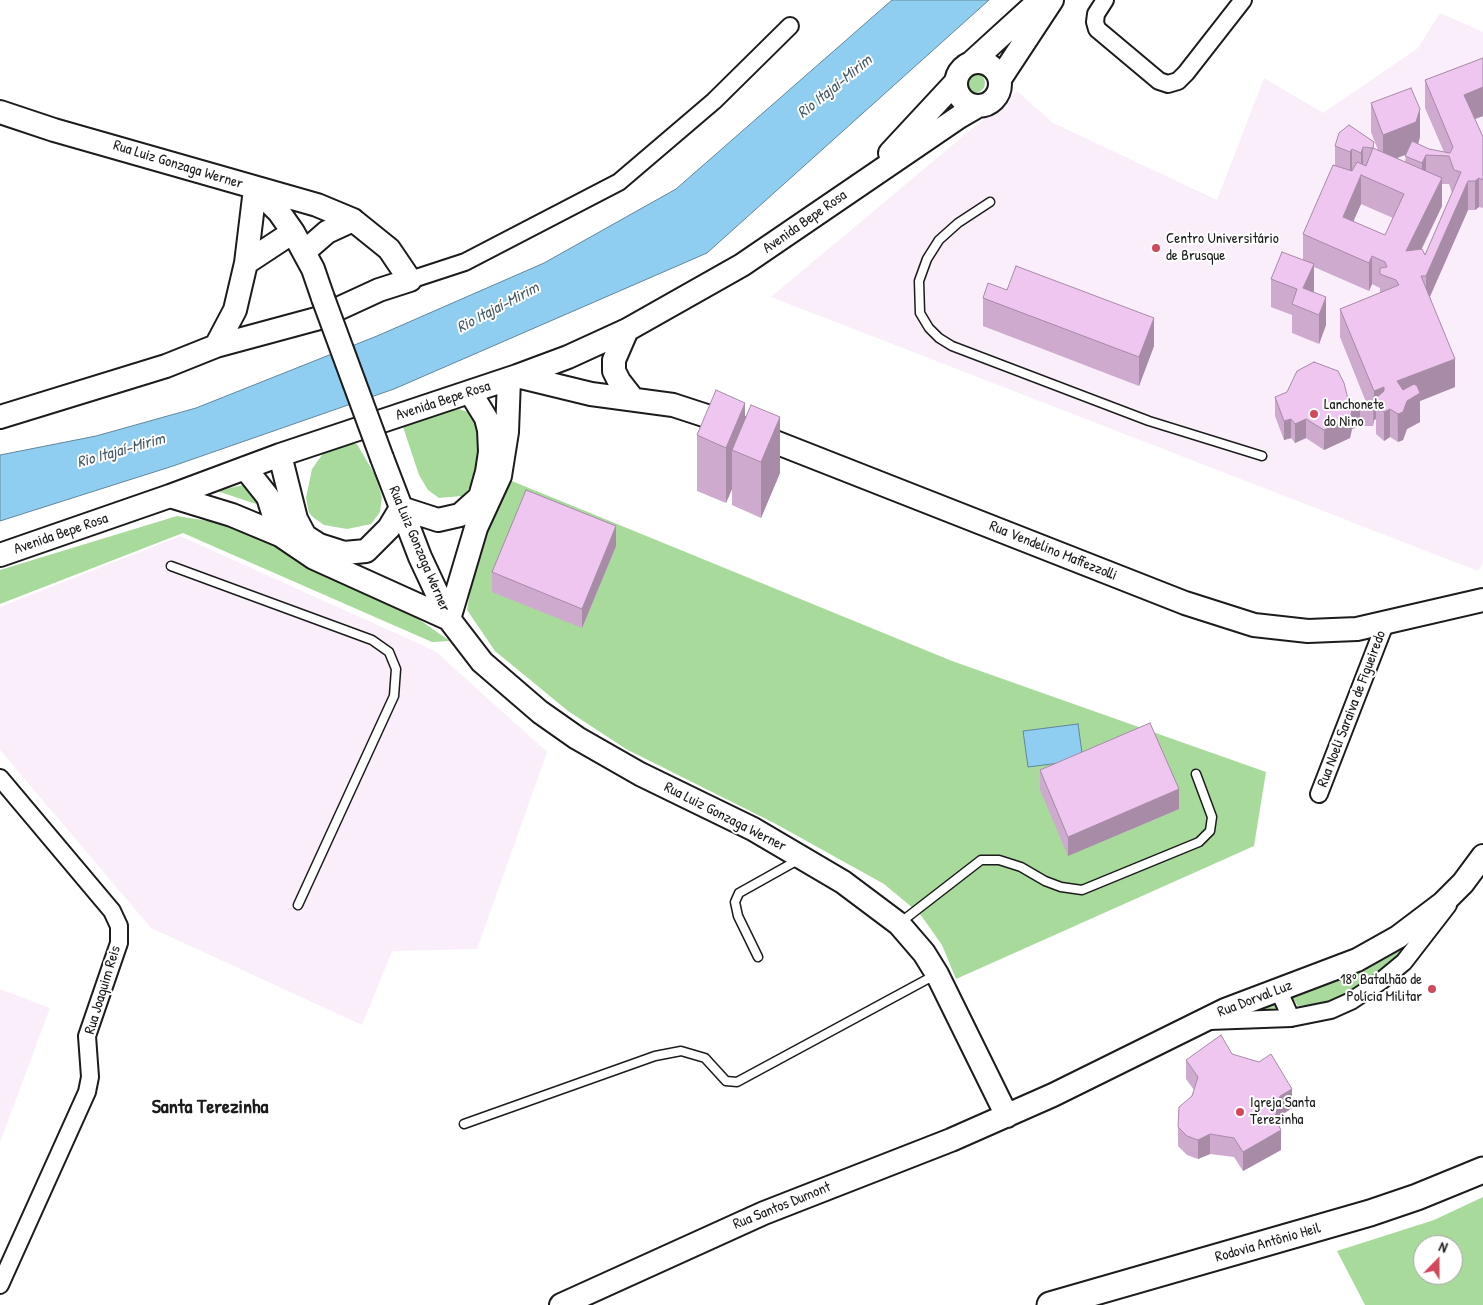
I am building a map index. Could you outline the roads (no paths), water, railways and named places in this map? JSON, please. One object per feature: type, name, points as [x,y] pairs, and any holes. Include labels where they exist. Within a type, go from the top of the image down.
[{"type":"main road","points":[[1040,0],[972,62],[960,70],[955,83],[962,100],[978,106],[987,104],[994,99],[999,91],[1000,79],[1052,0]]},
{"type":"main road","points":[[972,62],[990,65],[1000,79]]},
{"type":"main road","name":"Avenida Bepe Rosa","points":[[858,186],[955,83]]},
{"type":"main road","name":"Avenida Bepe Rosa","points":[[0,554],[170,496],[280,455],[513,378],[568,357],[627,330],[742,265],[978,106]]},
{"type":"main road","name":"Rua Luiz Gonzaga Werner","points":[[0,112],[255,188],[279,212],[304,252],[420,557],[448,619],[466,644],[500,680],[577,738],[640,774],[721,812],[802,857],[870,900],[899,924],[910,935],[937,974],[1007,1116]]},
{"type":"main road","points":[[0,417],[166,366],[216,346],[316,319],[379,290],[410,280],[389,249],[353,220],[317,205],[255,188],[246,263],[234,310],[216,346]]},
{"type":"main road","points":[[304,252],[328,232],[353,220]]},
{"type":"main road","points":[[246,263],[293,232]]},
{"type":"main road","points":[[379,290],[389,249]]},
{"type":"main road","points":[[234,310],[253,337]]},
{"type":"main road","points":[[627,330],[614,360],[614,371],[633,399]]},
{"type":"main road","points":[[170,496],[232,515],[280,535],[314,558],[448,619],[476,528],[500,476],[513,378]]},
{"type":"main road","name":"Rua Vendelino Maffezzolli","points":[[513,378],[591,394],[673,404],[719,420],[1162,594],[1225,617],[1272,628],[1308,631],[1357,629],[1483,600]]},
{"type":"main road","points":[[280,455],[296,519],[305,536],[319,545],[344,553],[366,551],[390,528],[401,508],[438,520],[460,515],[480,497],[488,466],[489,430],[486,418],[470,392]]},
{"type":"main road","points":[[245,468],[268,497],[280,535]]},
{"type":"main road","name":"Rua Dorval Luz","points":[[1007,1116],[1053,1096],[1200,1021],[1336,968],[1374,951],[1423,919],[1463,883],[1483,856]]},
{"type":"main road","name":"Rua Santos Dumont","points":[[561,1305],[764,1213],[951,1140],[1007,1116]]},
{"type":"main road","name":"Rodovia Antônio Heil","points":[[1050,1305],[1370,1213],[1417,1197],[1483,1170]]},
{"type":"street","points":[[1105,0],[1096,14],[1095,22],[1102,35],[1159,81],[1168,84],[1178,81],[1186,73],[1243,0]]},
{"type":"street","points":[[410,280],[465,262],[619,182],[714,101],[790,26]]},
{"type":"street","name":"Rua Noeli Saraiva de Figueiredo","points":[[1319,794],[1385,624]]},
{"type":"street","name":"Rua Joaquim Reis","points":[[0,778],[112,911],[119,926],[119,944],[87,1036],[90,1077],[87,1092],[0,1285]]},
{"type":"street","points":[[1200,1021],[1291,1018],[1331,1010],[1351,1001],[1381,981],[1404,962],[1427,935],[1463,883]]},
{"type":"street","points":[[1278,989],[1291,1018]]},
{"type":"lane","points":[[990,202],[958,223],[940,240],[928,259],[919,281],[920,313],[929,328],[939,338],[952,346],[1149,421],[1262,456]]},
{"type":"lane","points":[[171,566],[372,640],[389,652],[396,669],[394,696],[298,905]]},
{"type":"lane","points":[[899,924],[981,860],[1007,862],[1061,887],[1082,890],[1199,842],[1210,831],[1212,817],[1196,774]]},
{"type":"lane","points":[[758,957],[738,916],[735,902],[740,893],[802,857]]},
{"type":"lane","points":[[464,1124],[655,1056],[681,1051],[705,1058],[726,1081],[737,1082],[937,974]]},
{"type":"water","name":"Rio Itajaí-Mirim","points":[[892,0],[989,0],[707,253],[394,389],[173,466],[0,521],[0,455],[96,436],[196,408],[377,336],[544,263],[676,189]]},
{"type":"water","points":[[1078,724],[1083,760],[1028,767],[1023,731]]},
{"type":"place","name":"Centro Universitário de Brusque","points":[[1156,248]]},
{"type":"place","name":"Lanchonete do Nino","points":[[1314,414]]},
{"type":"place","name":"18º Batalhão de Polícia Militar","points":[[1432,989]]},
{"type":"place","name":"Igreja Santa Terezinha","points":[[1240,1112]]},
{"type":"district","name":"Santa Terezinha","points":[[210,1108]]}]
